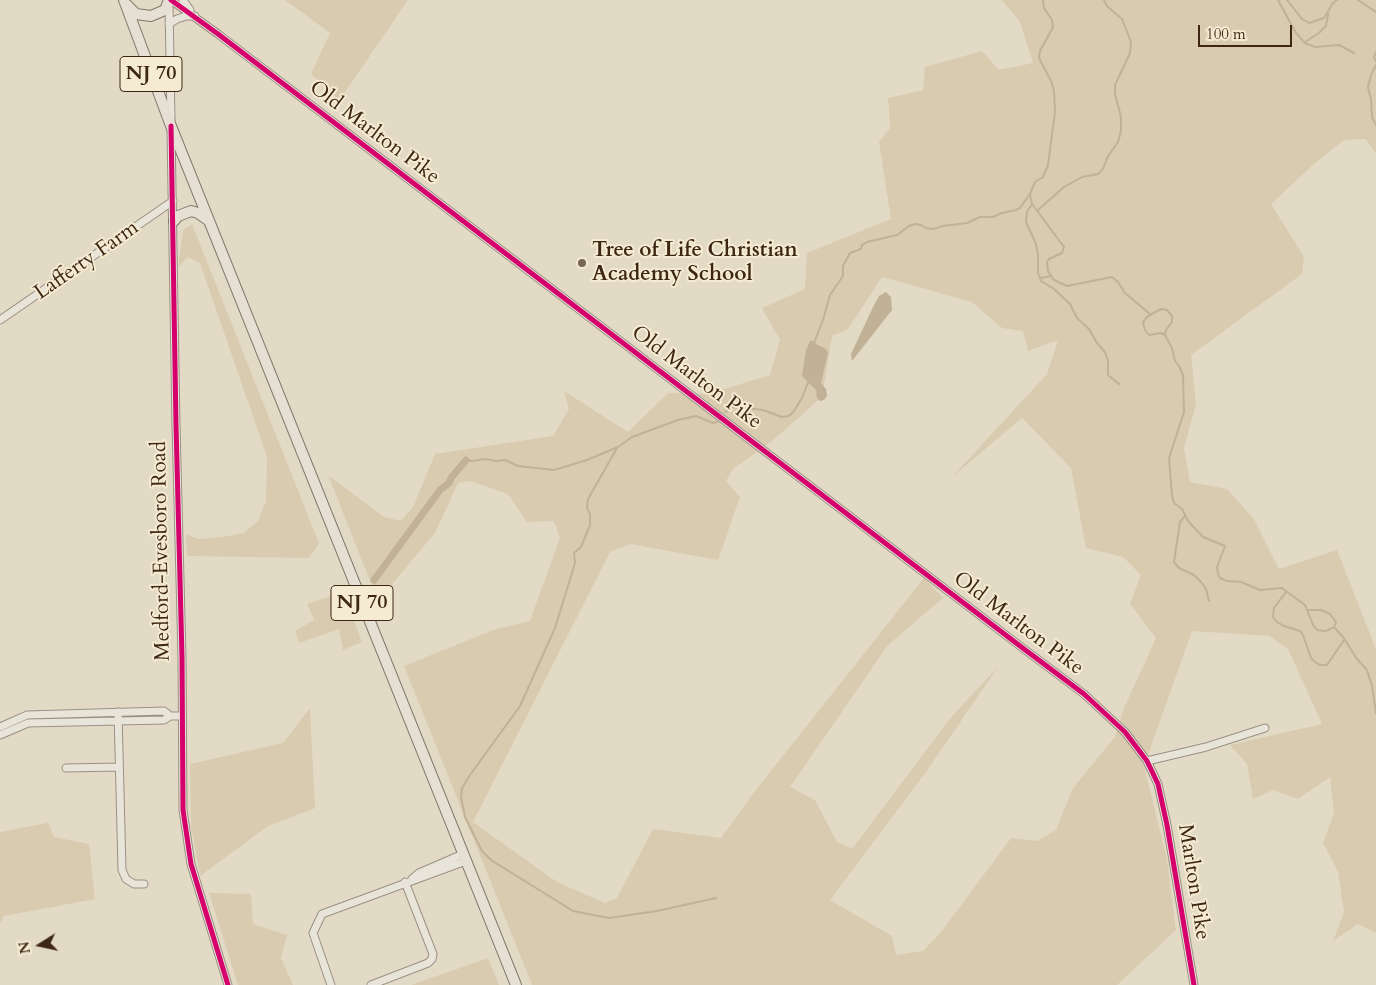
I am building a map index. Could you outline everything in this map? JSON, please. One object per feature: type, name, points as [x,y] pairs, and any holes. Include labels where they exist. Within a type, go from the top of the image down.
[{"type":"highway","points":[[124,1],[136,14],[151,16],[164,10],[170,0]]},
{"type":"highway","name":"NJ 70","points":[[124,1],[209,222],[516,985]]},
{"type":"highway","points":[[174,221],[178,216],[191,211],[204,216],[209,222]]},
{"type":"street","points":[[170,0],[195,16]]},
{"type":"street","name":"Medford-Evesboro Road","points":[[170,0],[183,810],[188,847],[196,882],[228,985]]},
{"type":"street","points":[[183,0],[195,16]]},
{"type":"street","points":[[170,24],[186,16],[195,16]]},
{"type":"street","name":"Old Marlton Pike","points":[[195,16],[1084,694],[1125,732],[1147,761],[1158,784]]},
{"type":"street","name":"Lafferty Farm","points":[[0,320],[173,201]]},
{"type":"street","points":[[0,727],[28,716],[164,711],[170,716]]},
{"type":"street","points":[[118,712],[122,870],[126,879],[134,884],[144,884]]},
{"type":"street","points":[[0,735],[28,723],[164,720],[170,716],[182,716]]},
{"type":"street","points":[[1147,761],[1206,748],[1265,728]]},
{"type":"street","points":[[66,768],[119,767]]},
{"type":"street","name":"Marlton Pike","points":[[1158,784],[1167,825],[1194,985]]},
{"type":"street","points":[[331,985],[313,933],[322,914],[408,881],[422,878],[464,857]]},
{"type":"street","points":[[371,985],[428,963],[432,959],[433,954],[408,881]]},
{"type":"shaded area","points":[[285,0],[408,0],[339,101],[311,74],[330,33]]},
{"type":"shaded area","points":[[1002,0],[1376,0],[1376,154],[1365,139],[1344,140],[1315,163],[1271,204],[1304,257],[1302,274],[1191,355],[1196,404],[1184,448],[1190,482],[1227,489],[1254,519],[1279,569],[1337,550],[1376,649],[1376,933],[1358,924],[1333,941],[1344,912],[1338,872],[1323,843],[1334,813],[1330,777],[1298,799],[1273,790],[1253,799],[1247,764],[1230,745],[1322,724],[1288,649],[1269,636],[1192,631],[1144,766],[1167,859],[1176,930],[1117,985],[532,985],[404,666],[493,630],[530,621],[560,538],[554,521],[527,522],[508,494],[470,481],[458,483],[435,533],[378,601],[328,475],[384,517],[401,521],[413,507],[435,454],[553,436],[569,409],[564,391],[628,432],[668,393],[708,394],[770,375],[780,340],[762,308],[805,289],[807,253],[891,219],[879,142],[890,128],[888,98],[923,90],[925,67],[982,51],[999,70],[1033,63],[1020,22]],"holes":[[[882,277],[972,302],[1002,328],[1023,331],[1028,351],[1058,340],[1047,374],[952,477],[1022,418],[1071,468],[1086,548],[1123,557],[1141,575],[1130,604],[1156,638],[1124,708],[1115,737],[1073,788],[1056,830],[1037,841],[1011,838],[941,932],[923,951],[896,955],[892,936],[830,900],[926,772],[998,667],[952,716],[852,849],[837,842],[815,800],[790,787],[888,645],[943,598],[924,578],[755,791],[721,838],[653,829],[617,898],[605,903],[557,882],[473,822],[610,552],[631,544],[718,560],[740,497],[726,481],[733,469],[771,442],[822,397],[832,336],[848,329]]]},
{"type":"shaded area","points":[[192,224],[319,543],[309,558],[187,556],[186,534],[198,539],[222,537],[244,533],[258,521],[266,501],[267,457],[200,263],[188,257],[178,267],[183,230]]},
{"type":"shaded area","points":[[886,292],[891,297],[892,310],[852,361],[851,354],[873,307],[879,296]]},
{"type":"shaded area","points":[[810,341],[815,341],[816,344],[826,349],[828,353],[821,383],[826,389],[827,396],[824,400],[820,401],[817,398],[816,390],[802,376],[806,350]]},
{"type":"shaded area","points":[[343,592],[362,642],[343,650],[339,629],[299,643],[295,631],[314,620],[307,604]]},
{"type":"shaded area","points":[[310,708],[315,808],[268,826],[200,876],[191,826],[190,764],[283,743]]},
{"type":"shaded area","points":[[48,823],[54,837],[89,844],[95,899],[4,916],[0,924],[0,832]]},
{"type":"shaded area","points":[[209,893],[251,894],[253,924],[287,935],[281,958],[293,985],[238,985]]},
{"type":"shaded area","points":[[488,958],[499,985],[411,985]]},
{"type":"waterway","points":[[814,343],[830,295],[843,276],[843,266],[850,253],[861,249],[862,245],[867,242],[897,235],[915,224],[933,229],[967,223],[980,217],[993,217],[1016,210],[1020,208],[1030,194],[1035,182],[1043,177],[1048,165],[1055,112],[1054,91],[1039,58],[1040,51],[1053,27],[1052,20],[1044,8],[1043,0]]},
{"type":"waterway","points":[[1038,210],[1064,187],[1082,177],[1098,174],[1103,169],[1108,156],[1118,142],[1121,131],[1121,117],[1115,94],[1115,85],[1130,53],[1131,42],[1122,19],[1107,6],[1104,0]]},
{"type":"waterway","points":[[1278,0],[1296,33],[1305,43],[1315,47],[1339,45],[1354,53]]},
{"type":"waterway","points":[[1287,0],[1302,19],[1309,23],[1324,18],[1337,0]]},
{"type":"waterway","points":[[1358,0],[1376,12]]},
{"type":"waterway","points":[[1305,42],[1326,26],[1328,14]]},
{"type":"waterway","points":[[1376,52],[1374,57],[1376,61]]},
{"type":"waterway","points":[[1376,65],[1368,87],[1372,117],[1376,125]]},
{"type":"waterway","points":[[1030,195],[1032,204],[1064,247],[1062,253],[1049,259],[1047,262],[1048,271],[1054,280],[1067,286],[1112,277],[1118,282],[1125,293],[1150,314]]},
{"type":"waterway","points":[[1032,204],[1027,212],[1026,222],[1036,244],[1038,273],[1041,281],[1054,289],[1070,304],[1077,318],[1089,329],[1105,352],[1108,361],[1108,375],[1119,384]]},
{"type":"waterway","points":[[1041,278],[1051,276]]},
{"type":"waterway","points":[[1165,335],[1172,322],[1172,316],[1167,310],[1161,309],[1148,316],[1143,322],[1145,330],[1149,335],[1161,333],[1165,335],[1172,348],[1175,361],[1183,375],[1184,412],[1169,458],[1174,503],[1182,509],[1188,521],[1203,537],[1225,546],[1217,567],[1220,578],[1227,581],[1241,582],[1260,590],[1282,588],[1305,605],[1317,630],[1326,631],[1334,627]]},
{"type":"waterway","points":[[725,412],[734,407],[763,410],[782,417],[789,416],[802,398],[809,380]]},
{"type":"waterway","points":[[466,460],[505,460],[518,466],[554,470],[587,460],[618,447],[632,437],[678,420],[696,416],[713,423],[717,422]]},
{"type":"waterway","points":[[617,448],[588,499],[587,508],[590,514],[590,525],[581,547],[574,553],[575,563],[555,628],[520,706],[462,788],[461,797],[465,817],[482,851],[491,860],[573,911],[609,918],[657,911],[716,898]]},
{"type":"waterway","points":[[374,580],[440,490],[449,483],[466,460]]},
{"type":"waterway","points":[[1185,516],[1180,522],[1174,562],[1179,568],[1194,575],[1201,582],[1206,589],[1209,601]]},
{"type":"waterway","points":[[1286,592],[1274,608],[1273,617],[1284,626],[1300,631],[1311,658],[1315,662],[1320,665],[1327,665],[1344,640]]},
{"type":"waterway","points":[[1308,610],[1321,610],[1330,614],[1336,622],[1334,627]]},
{"type":"waterway","points":[[1334,627],[1367,670],[1372,686],[1376,713]]},
{"type":"cycle path","points":[[171,0],[1084,694],[1125,732],[1147,761],[1158,784],[1167,825],[1194,985]]},
{"type":"cycle path","points":[[171,126],[182,657],[183,810],[191,864],[228,985]]},
{"type":"place","name":"Tree of Life Christian Academy School","points":[[582,263]]}]
